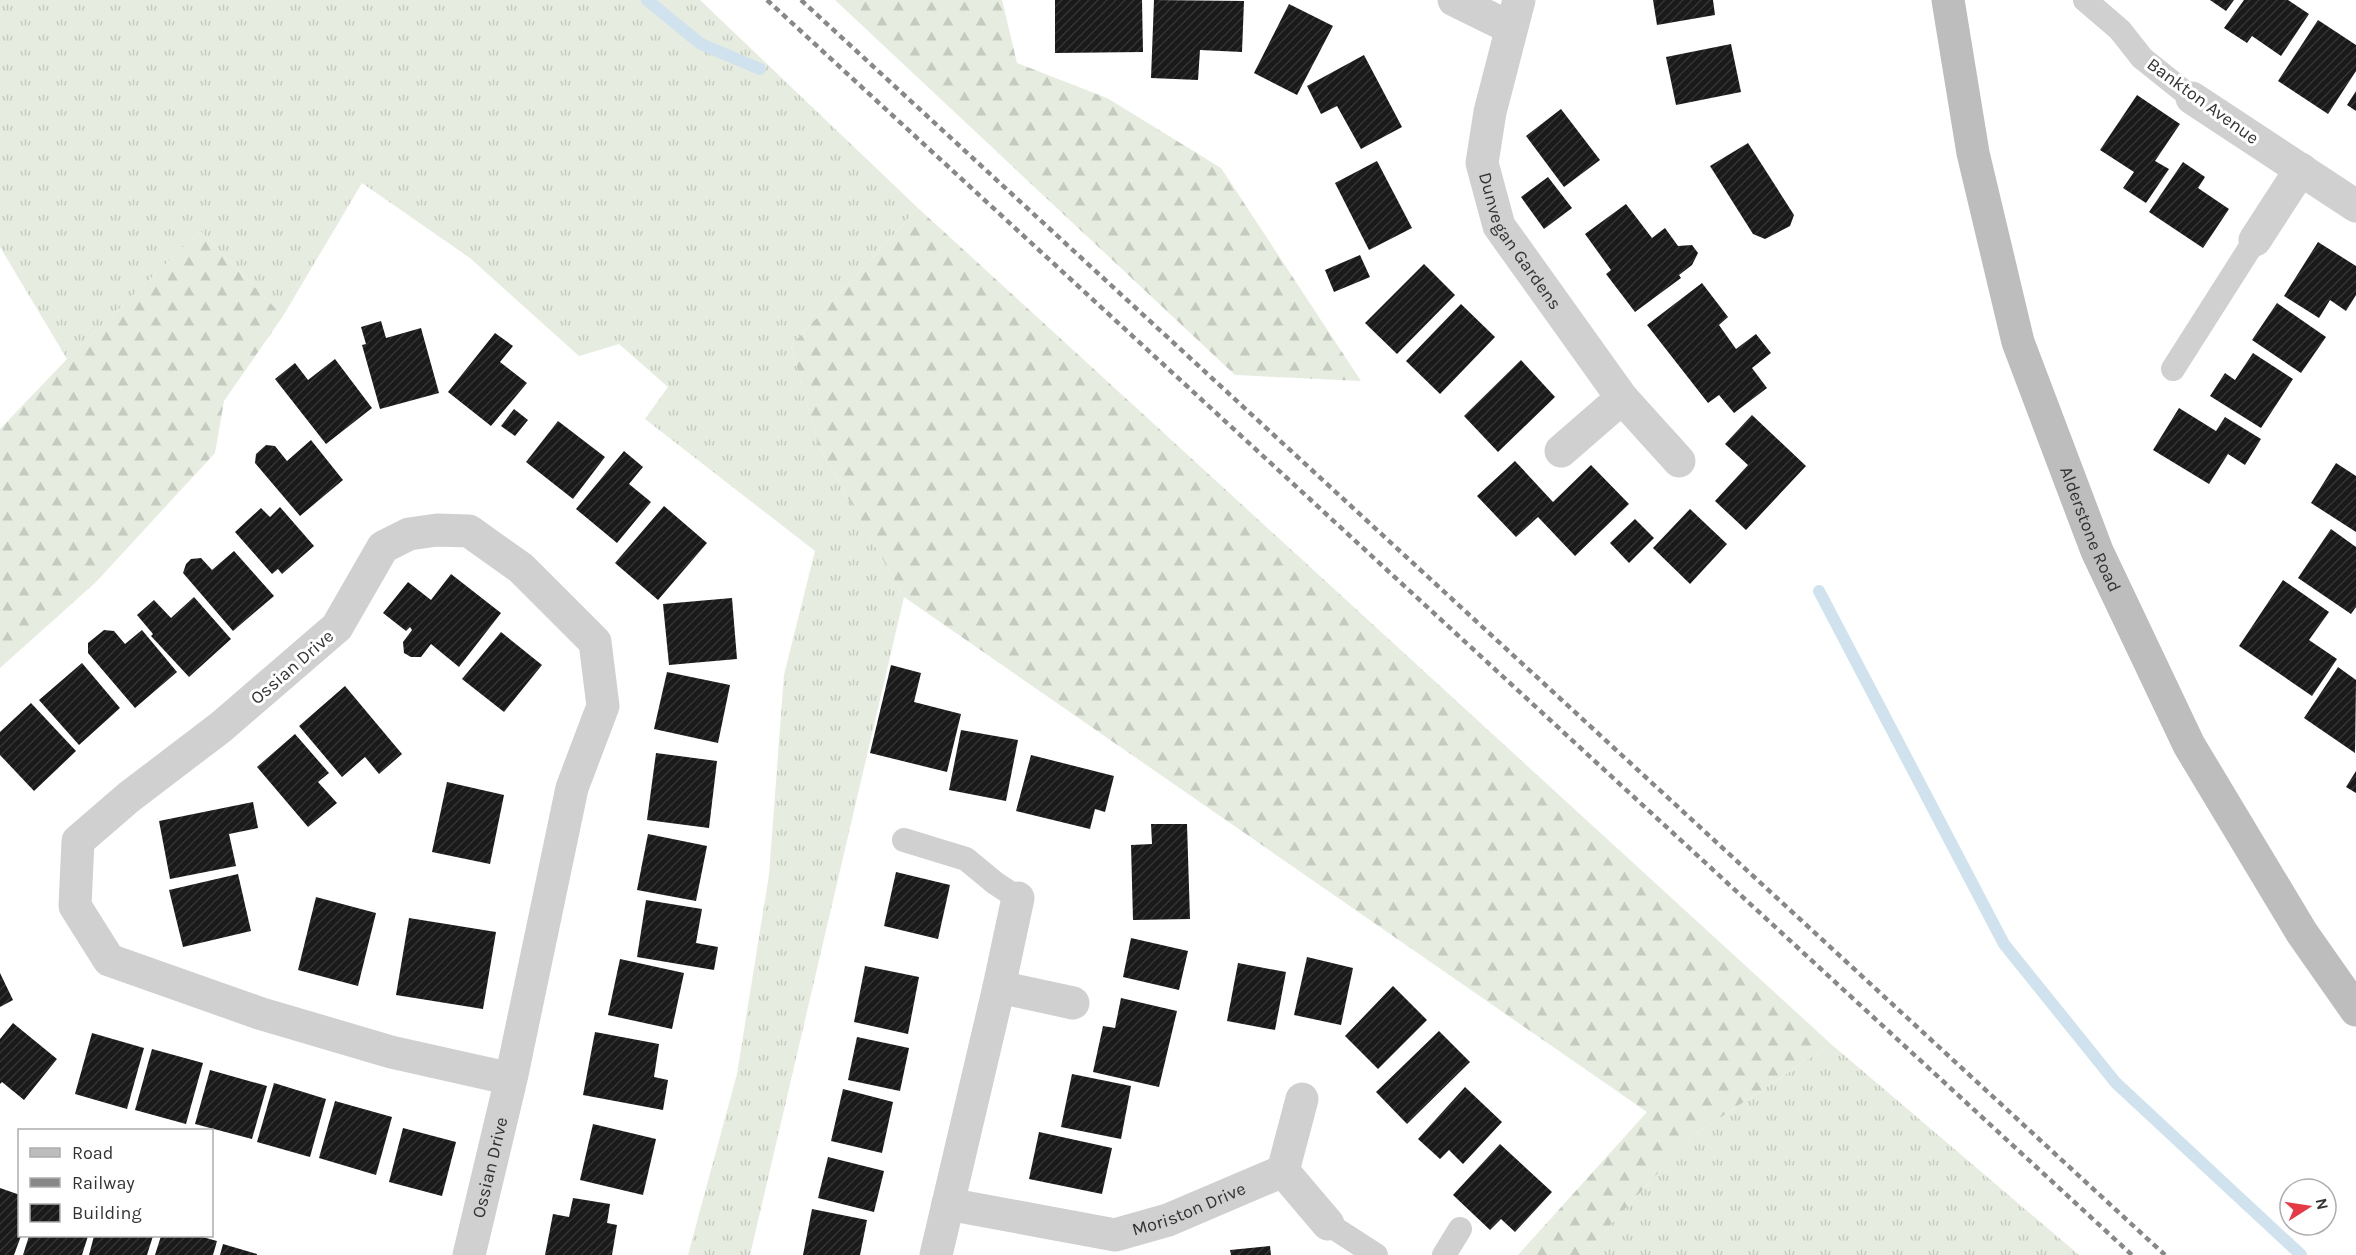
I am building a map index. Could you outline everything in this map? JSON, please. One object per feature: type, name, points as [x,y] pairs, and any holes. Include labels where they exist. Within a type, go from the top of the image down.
[{"type":"street","name":"Dunvegan Gardens","points":[[1454,0],[1515,14],[1490,112],[1482,163],[1498,226],[1622,398],[1679,461]]},
{"type":"street","name":"Alderstone Road","points":[[1948,0],[1973,153],[2018,342],[2097,551],[2189,745],[2302,933],[2356,1010]]},
{"type":"street","name":"Bankton Avenue","points":[[2192,98],[2356,206]]},
{"type":"street","points":[[2255,240],[2301,170]]},
{"type":"street","points":[[1561,451],[1622,398]]},
{"type":"street","name":"Ossian Drive","points":[[470,1255],[511,1079],[572,788],[603,706],[595,642],[521,568],[469,531],[436,530],[409,534],[383,547],[337,627],[221,728],[129,797],[78,841],[75,906],[109,960],[261,1014],[391,1052],[511,1079]]},
{"type":"street","points":[[936,1255],[1018,898]]},
{"type":"street","points":[[999,987],[1073,1003]]},
{"type":"street","points":[[1302,1099],[1283,1171],[1328,1224]]},
{"type":"street","name":"Moriston Drive","points":[[948,1204],[1115,1235],[1168,1220],[1283,1171]]},
{"type":"lane","name":"Bankton Avenue","points":[[2085,0],[2120,30],[2142,58],[2192,98]]},
{"type":"lane","points":[[2173,369],[2255,240]]},
{"type":"lane","points":[[904,840],[966,859],[995,883],[1018,898]]},
{"type":"lane","points":[[1328,1224],[1376,1255]]},
{"type":"lane","points":[[1444,1255],[1460,1229]]},
{"type":"green space","points":[[0,0],[700,0],[918,208],[791,346],[819,447],[904,597],[750,1255],[688,1255],[737,1074],[769,875],[784,675],[815,551],[645,419],[668,387],[619,344],[579,356],[470,258],[362,183],[283,316],[200,231],[67,359],[0,247]]},
{"type":"green space","points":[[835,0],[1002,0],[1017,63],[1107,98],[1221,168],[1361,381],[1235,375]]},
{"type":"green space","points":[[918,208],[1831,1044],[1691,1137],[1583,1255],[1518,1255],[1647,1112],[904,597],[819,447],[791,346]]},
{"type":"green space","points":[[200,231],[283,316],[224,401],[215,453],[96,582],[0,668],[0,429],[67,359]]},
{"type":"green space","points":[[1831,1044],[2079,1255],[1583,1255],[1691,1137]]},
{"type":"building","points":[[1055,0],[1142,0],[1143,52],[1055,53]]},
{"type":"building","points":[[1154,0],[1244,1],[1242,52],[1200,50],[1198,80],[1151,78]]},
{"type":"building","points":[[1653,0],[1713,0],[1715,15],[1657,25]]},
{"type":"building","points":[[2210,0],[2234,0],[2226,11]]},
{"type":"building","points":[[2244,0],[2288,0],[2309,14],[2281,56],[2252,36],[2247,43],[2224,28]]},
{"type":"building","points":[[1289,4],[1333,26],[1297,95],[1254,73]]},
{"type":"building","points":[[2318,20],[2356,45],[2356,71],[2328,114],[2278,81]]},
{"type":"building","points":[[1731,44],[1741,92],[1676,105],[1666,57]]},
{"type":"building","points":[[1364,55],[1402,127],[1361,149],[1337,106],[1321,114],[1307,86]]},
{"type":"building","points":[[2356,91],[2356,111],[2347,105]]},
{"type":"building","points":[[2137,95],[2180,124],[2155,161],[2169,169],[2146,203],[2123,188],[2134,172],[2100,150]]},
{"type":"building","points":[[1561,109],[1600,160],[1564,187],[1526,136]]},
{"type":"building","points":[[1748,143],[1794,215],[1790,226],[1765,239],[1753,234],[1710,166]]},
{"type":"building","points":[[1377,161],[1412,228],[1369,250],[1335,183]]},
{"type":"building","points":[[2183,162],[2205,177],[2198,188],[2229,209],[2203,248],[2149,212]]},
{"type":"building","points":[[1548,177],[1572,208],[1544,229],[1521,197]]},
{"type":"building","points":[[1626,204],[1652,238],[1665,228],[1678,246],[1692,245],[1698,253],[1692,265],[1679,275],[1681,278],[1635,312],[1606,274],[1611,270],[1585,234]]},
{"type":"building","points":[[2318,242],[2356,266],[2356,295],[2346,311],[2330,300],[2319,318],[2284,296]]},
{"type":"building","points":[[1360,255],[1370,277],[1334,292],[1325,270]]},
{"type":"building","points":[[1424,264],[1455,295],[1397,354],[1365,323]]},
{"type":"building","points":[[1702,283],[1728,317],[1719,325],[1736,349],[1756,334],[1771,353],[1752,368],[1767,388],[1734,413],[1719,395],[1708,403],[1647,325]]},
{"type":"building","points":[[2277,303],[2326,337],[2301,373],[2252,340]]},
{"type":"building","points":[[1461,304],[1495,337],[1440,394],[1406,361]]},
{"type":"building","points":[[381,321],[386,338],[421,328],[439,393],[380,409],[362,345],[366,344],[361,327]]},
{"type":"building","points":[[495,333],[513,346],[500,362],[527,383],[491,426],[448,392]]},
{"type":"building","points":[[2253,353],[2293,379],[2261,428],[2210,396],[2225,373],[2235,380]]},
{"type":"building","points":[[335,359],[372,408],[326,444],[275,379],[295,363],[308,380]]},
{"type":"building","points":[[1521,360],[1555,397],[1498,452],[1464,416]]},
{"type":"building","points":[[2179,408],[2216,431],[2225,417],[2261,439],[2245,465],[2228,454],[2209,484],[2153,450]]},
{"type":"building","points":[[514,409],[528,420],[515,436],[501,426]]},
{"type":"building","points":[[1752,415],[1806,466],[1746,530],[1715,501],[1748,465],[1725,444]]},
{"type":"building","points":[[558,421],[605,457],[573,499],[526,462]]},
{"type":"building","points":[[311,440],[343,480],[300,516],[255,463],[256,454],[266,445],[275,446],[287,461]]},
{"type":"building","points":[[624,451],[643,467],[629,484],[651,502],[617,543],[576,509]]},
{"type":"building","points":[[1515,461],[1553,502],[1591,465],[1629,504],[1575,556],[1538,517],[1516,537],[1477,496]]},
{"type":"building","points":[[2336,463],[2356,476],[2356,532],[2311,503]]},
{"type":"building","points":[[664,506],[707,543],[658,600],[615,563]]},
{"type":"building","points":[[280,507],[314,546],[282,574],[278,569],[272,574],[235,532],[261,508],[270,517]]},
{"type":"building","points":[[1690,509],[1727,544],[1690,584],[1653,548]]},
{"type":"building","points":[[1635,519],[1654,538],[1629,563],[1610,543]]},
{"type":"building","points":[[2331,529],[2356,547],[2356,607],[2351,614],[2298,578]]},
{"type":"building","points":[[234,551],[274,596],[233,631],[183,573],[186,564],[191,559],[201,558],[212,570]]},
{"type":"building","points":[[451,574],[501,613],[459,667],[431,644],[421,657],[411,657],[404,653],[403,642],[412,630],[410,627],[406,631],[383,613],[408,582],[431,600]]},
{"type":"building","points":[[2283,580],[2329,612],[2309,640],[2337,659],[2312,696],[2239,646]]},
{"type":"building","points":[[194,597],[231,639],[189,677],[151,636],[153,634],[137,615],[154,600],[171,618]]},
{"type":"building","points":[[732,598],[737,659],[669,665],[663,604]]},
{"type":"building","points":[[104,630],[114,631],[125,644],[142,630],[177,672],[135,708],[88,653],[88,643]]},
{"type":"building","points":[[501,632],[542,665],[504,712],[462,679]]},
{"type":"building","points":[[82,663],[120,708],[79,745],[39,700]]},
{"type":"building","points":[[891,665],[921,673],[914,702],[961,714],[947,772],[870,753]]},
{"type":"building","points":[[2338,667],[2356,680],[2355,753],[2304,718]]},
{"type":"building","points":[[667,672],[730,685],[718,743],[654,729]]},
{"type":"building","points":[[345,686],[402,754],[379,774],[365,757],[342,777],[299,726]]},
{"type":"building","points":[[31,703],[76,751],[34,791],[0,755],[0,732]]},
{"type":"building","points":[[961,730],[1018,740],[1006,801],[949,790]]},
{"type":"building","points":[[295,734],[329,773],[318,782],[337,803],[308,827],[257,767]]},
{"type":"building","points":[[656,753],[717,761],[709,828],[647,820]]},
{"type":"building","points":[[1031,755],[1114,776],[1105,812],[1095,809],[1090,829],[1016,811]]},
{"type":"building","points":[[2356,771],[2356,793],[2346,787]]},
{"type":"building","points":[[447,782],[504,795],[490,864],[432,852]]},
{"type":"building","points":[[253,802],[258,828],[229,834],[236,866],[170,879],[159,821]]},
{"type":"building","points":[[1151,824],[1187,824],[1190,919],[1133,920],[1131,845],[1152,844]]},
{"type":"building","points":[[648,834],[707,846],[696,901],[637,890]]},
{"type":"building","points":[[896,872],[950,885],[938,939],[884,926]]},
{"type":"building","points":[[238,874],[251,931],[183,947],[169,890]]},
{"type":"building","points":[[316,897],[376,913],[358,986],[298,970]]},
{"type":"building","points":[[646,900],[702,909],[696,943],[718,947],[714,970],[637,957]]},
{"type":"building","points":[[409,918],[496,932],[483,1009],[396,995]]},
{"type":"building","points":[[1131,938],[1188,951],[1179,990],[1123,977]]},
{"type":"building","points":[[1307,957],[1353,968],[1341,1025],[1294,1015]]},
{"type":"building","points":[[620,959],[684,973],[672,1029],[608,1015]]},
{"type":"building","points":[[1238,963],[1286,972],[1275,1030],[1227,1021]]},
{"type":"building","points":[[865,966],[919,977],[908,1034],[854,1022]]},
{"type":"building","points":[[0,973],[13,1000],[0,1007]]},
{"type":"building","points":[[1393,986],[1427,1020],[1378,1069],[1345,1036]]},
{"type":"building","points":[[1121,998],[1177,1011],[1159,1087],[1093,1072],[1103,1026],[1115,1028]]},
{"type":"building","points":[[13,1023],[57,1059],[24,1100],[2,1082],[0,1084],[0,1039]]},
{"type":"building","points":[[1439,1031],[1470,1062],[1407,1124],[1376,1092]]},
{"type":"building","points":[[595,1032],[659,1044],[654,1077],[668,1080],[663,1110],[583,1095]]},
{"type":"building","points":[[92,1033],[144,1048],[127,1109],[75,1094]]},
{"type":"building","points":[[857,1037],[909,1048],[900,1091],[848,1080]]},
{"type":"building","points":[[152,1049],[203,1063],[186,1124],[135,1110]]},
{"type":"building","points":[[210,1070],[267,1086],[252,1139],[195,1124]]},
{"type":"building","points":[[1072,1074],[1131,1086],[1121,1139],[1061,1127]]},
{"type":"building","points":[[274,1083],[326,1099],[310,1157],[257,1142]]},
{"type":"building","points":[[1465,1087],[1502,1122],[1463,1164],[1449,1150],[1440,1159],[1418,1139]]},
{"type":"building","points":[[843,1089],[893,1102],[882,1153],[831,1141]]},
{"type":"building","points":[[335,1101],[392,1117],[376,1175],[319,1158]]},
{"type":"building","points":[[593,1124],[656,1139],[643,1195],[580,1180]]},
{"type":"building","points":[[403,1128],[456,1142],[442,1196],[389,1182]]},
{"type":"building","points":[[1039,1132],[1112,1148],[1102,1194],[1029,1179]]},
{"type":"building","points":[[1500,1144],[1552,1192],[1515,1232],[1501,1219],[1490,1230],[1453,1195]]},
{"type":"building","points":[[828,1157],[884,1171],[874,1212],[818,1198]]},
{"type":"building","points":[[0,1188],[18,1194],[18,1237],[21,1237],[14,1255],[0,1255]]},
{"type":"building","points":[[573,1198],[610,1204],[607,1223],[617,1225],[612,1255],[545,1255],[553,1214],[569,1217]]},
{"type":"building","points":[[812,1209],[867,1220],[860,1255],[803,1255]]},
{"type":"building","points":[[29,1237],[88,1237],[82,1255],[23,1255]]},
{"type":"building","points":[[94,1237],[153,1237],[147,1255],[89,1255]]},
{"type":"building","points":[[161,1237],[203,1237],[217,1241],[213,1255],[155,1255]]},
{"type":"building","points":[[223,1244],[257,1254],[257,1255],[220,1255]]},
{"type":"building","points":[[1270,1246],[1271,1255],[1231,1255],[1230,1250]]},
{"type":"waterway","points":[[647,0],[701,44],[760,69]]},
{"type":"waterway","points":[[1819,591],[2004,944],[2116,1083],[2301,1255]]},
{"type":"railway","points":[[767,0],[2132,1255]]},
{"type":"railway","points":[[801,0],[2165,1255]]}]
